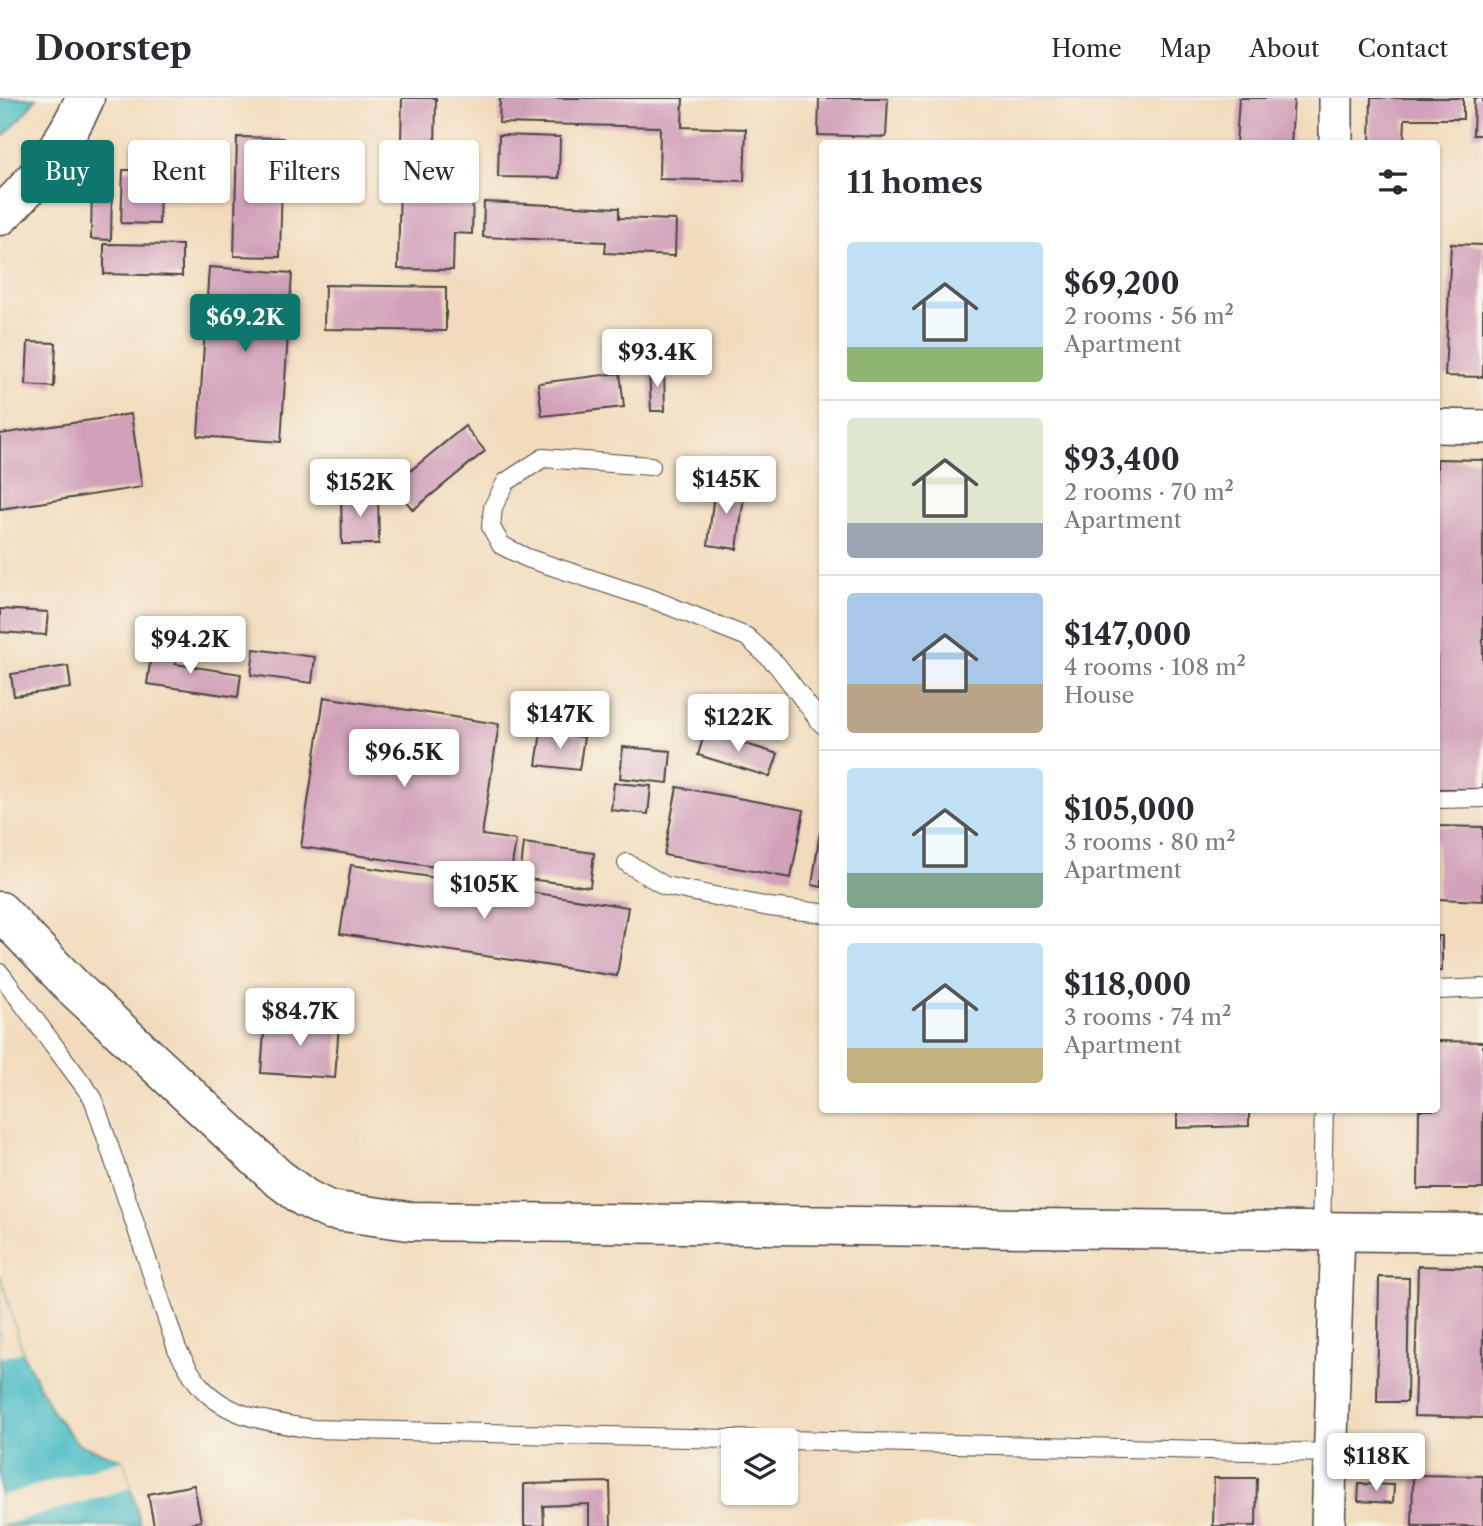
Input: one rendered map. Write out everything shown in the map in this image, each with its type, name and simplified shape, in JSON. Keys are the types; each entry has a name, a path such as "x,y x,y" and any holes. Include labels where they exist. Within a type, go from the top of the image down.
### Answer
{"street":[{"path":"0,216 37,179 59,148 85,98"},
{"path":"1336,98 1336,140"},
{"path":"1440,425 1483,427"},
{"path":"0,911 73,987 277,1177 305,1198 329,1210 410,1221 1483,1233"},
{"path":"1328,1526 1329,1231"}],"lane":[{"path":"652,466 543,458 506,482 493,507 491,527 501,545 527,558 652,599 747,637 777,665 819,720"},
{"path":"1440,799 1483,798"},
{"path":"626,863 665,886 769,907 819,913"},
{"path":"0,973 93,1098 177,1349 199,1384 229,1410 266,1422 313,1429 721,1439"},
{"path":"1440,990 1483,988"},
{"path":"1324,1113 1329,1231"},
{"path":"798,1440 1330,1453"}],"water":[{"path":"0,98 36,98 0,139"},
{"path":"0,1276 22,1352 53,1413 78,1444 123,1460 141,1526 0,1526"}],"pier":[{"path":"0,1276 22,1352 0,1358"},
{"path":"123,1460 131,1488 0,1526 0,1496"}],"building":[{"path":"402,98 436,98 435,140 401,140"},
{"path":"500,98 683,98 682,127 746,129 744,181 659,179 660,127 499,123"},
{"path":"819,98 888,98 886,137 818,135"},
{"path":"1239,98 1294,98 1291,140 1236,140"},
{"path":"1371,98 1463,98 1463,119 1405,119 1404,140 1370,140"},
{"path":"1474,98 1483,98 1483,135 1473,135"},
{"path":"499,135 560,137 559,178 498,177"},
{"path":"237,137 283,138 244,140 244,203 281,203 280,257 234,256"},
{"path":"123,170 128,170 128,203 160,203 159,224 121,223"},
{"path":"484,202 619,208 619,218 676,220 675,256 605,253 606,242 483,237"},
{"path":"92,203 112,203 111,240 91,239"},
{"path":"400,203 473,203 472,234 454,233 453,270 398,269"},
{"path":"104,244 182,245 182,276 104,274"},
{"path":"1451,244 1483,245 1483,377 1445,376"},
{"path":"209,267 292,273 281,442 198,436"},
{"path":"325,285 446,287 446,331 324,329"},
{"path":"660,340 675,340 676,362 660,362"},
{"path":"28,342 56,343 54,387 26,385"},
{"path":"649,368 664,368 665,411 651,411"},
{"path":"620,373 624,407 542,416 538,383"},
{"path":"131,414 142,487 0,509 0,434"},
{"path":"465,426 485,451 413,510 393,485"},
{"path":"1440,459 1483,460 1483,789 1440,789"},
{"path":"715,484 745,488 737,549 708,545"},
{"path":"341,493 378,493 379,544 342,544"},
{"path":"0,609 48,612 46,635 0,632"},
{"path":"152,649 176,653 175,664 241,674 238,697 147,684"},
{"path":"254,649 315,657 312,683 251,675"},
{"path":"68,666 71,688 14,696 11,674"},
{"path":"324,697 499,724 482,835 516,840 510,878 301,847"},
{"path":"705,731 778,754 770,777 698,755"},
{"path":"541,732 584,737 579,770 536,765"},
{"path":"623,747 671,751 668,783 620,778"},
{"path":"614,783 651,786 648,814 611,810"},
{"path":"677,787 804,810 791,878 664,855"},
{"path":"1440,826 1483,827 1483,901 1440,899"},
{"path":"819,839 819,886 812,885"},
{"path":"524,843 594,853 590,887 520,878"},
{"path":"351,865 628,907 617,976 340,934"},
{"path":"1440,936 1442,936 1440,971"},
{"path":"265,1019 339,1024 335,1078 261,1073"},
{"path":"1440,1041 1483,1042 1483,1189 1418,1189 1419,1113 1440,1113"},
{"path":"1177,1113 1249,1113 1249,1126 1177,1128"},
{"path":"1418,1266 1483,1268 1483,1418 1414,1416"},
{"path":"1379,1277 1409,1278 1407,1402 1377,1402"},
{"path":"1413,1475 1483,1476 1483,1526 1412,1526"},
{"path":"1214,1478 1257,1478 1256,1526 1213,1526"},
{"path":"610,1482 611,1526 589,1526 589,1504 543,1506 544,1526 524,1526 524,1484"},
{"path":"1359,1484 1394,1485 1393,1503 1358,1501"},
{"path":"194,1485 201,1521 175,1526 154,1526 148,1494"}]}
